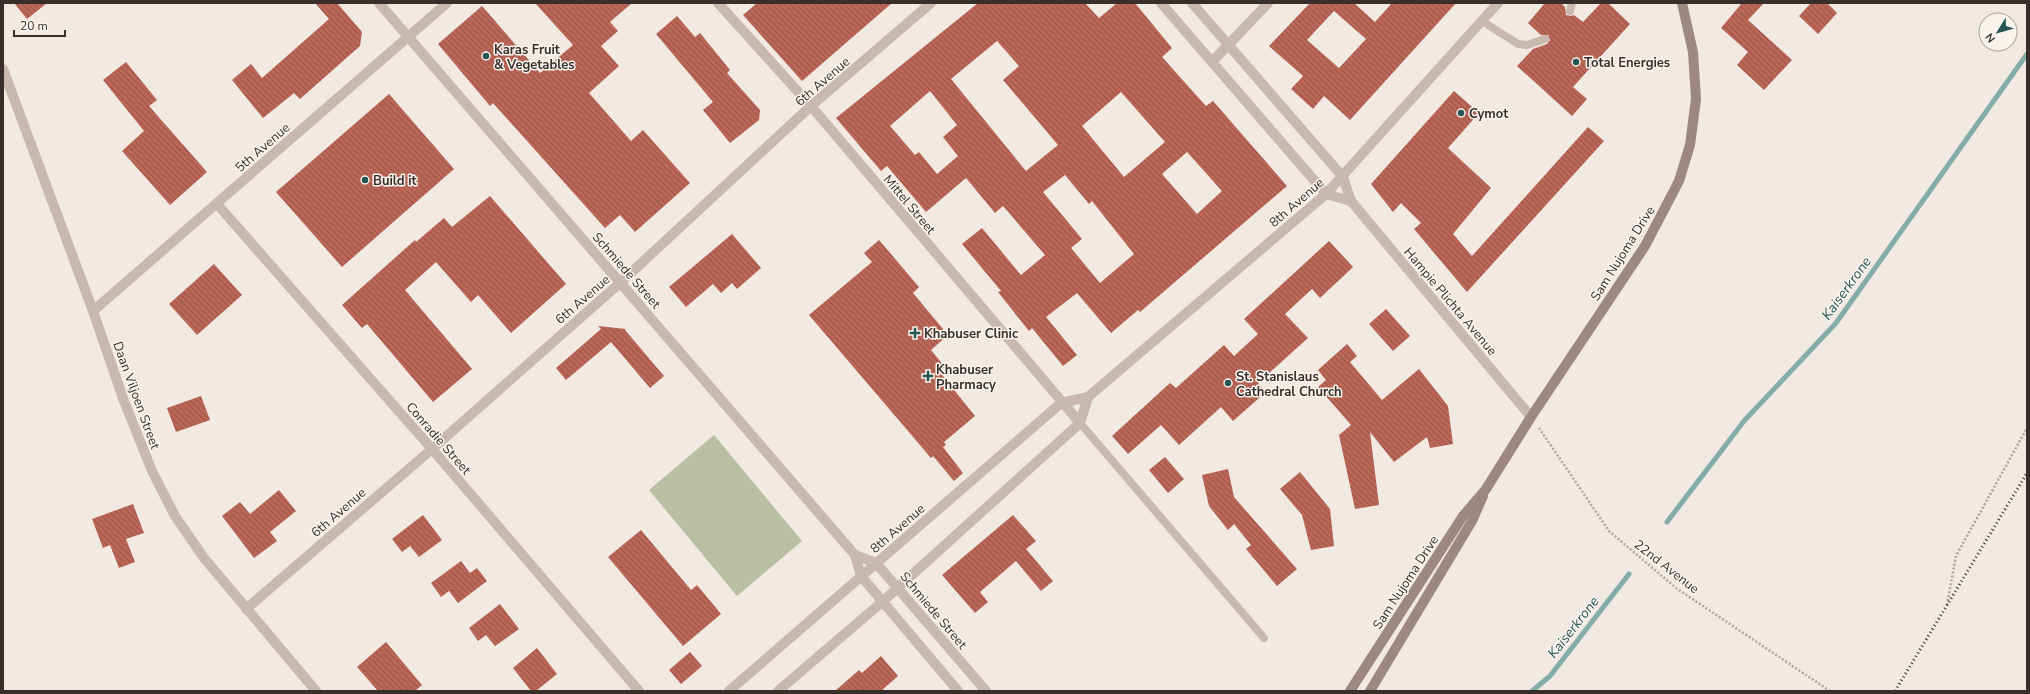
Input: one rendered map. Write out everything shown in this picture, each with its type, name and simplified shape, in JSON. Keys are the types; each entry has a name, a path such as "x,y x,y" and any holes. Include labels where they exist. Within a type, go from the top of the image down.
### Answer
{"main road":[{"name":"Sam Nujoma Drive","path":"1370,691 1472,521 1486,489 1531,417 1645,246 1679,181 1690,145 1696,99 1693,52 1682,3"},
{"name":"Sam Nujoma Drive","path":"1350,691 1463,516 1486,489"}],"street":[{"name":"Schmiede Street","path":"379,3 855,555 860,576 958,691"},
{"name":"5th Avenue","path":"93,311 447,3"},
{"name":"Mittel Street","path":"718,3 812,106 1061,403 1080,423"},
{"name":"6th Avenue","path":"246,609 432,449 621,282 812,106 931,3"},
{"path":"1161,3 1326,194 1351,201"},
{"name":"Hampie Plichta Avenue","path":"1192,3 1343,177 1351,201 1531,417"},
{"path":"1212,62 1268,3"},
{"name":"8th Avenue","path":"729,691 1061,403 1088,397 1326,194 1343,177 1498,3"},
{"name":"Daan Viljoen Street","path":"3,69 93,311 124,401 152,471 175,516 204,558 316,691"},
{"name":"Conradie Street","path":"217,204 432,449 639,691"},
{"path":"778,691 789,687 898,586 1080,423 1088,397"},
{"name":"Schmiede Street","path":"855,555 876,563 898,586 986,691"}],"lane":[{"path":"1482,21 1518,44 1527,46 1545,39"},
{"path":"1080,423 1264,638"}],"path":[{"name":"22nd Avenue","path":"1531,417 1608,531 1676,588 1830,691"},
{"path":"1947,605 1956,556 2027,428"}],"green space":[{"path":"714,435 802,541 737,596 649,490"}],"building":[{"path":"14,3 47,3 27,19"},
{"path":"315,3 337,3 362,32 360,46 300,99 294,93 263,118 232,80 251,64 262,78 329,19"},
{"path":"535,3 632,3 610,22 618,31 601,46 619,66 589,93 631,141 643,130 690,183 635,232 620,215 605,228 493,103 490,106 438,44 482,6 540,73 573,45"},
{"path":"757,3 892,3 802,81 743,15"},
{"path":"978,3 1085,3 1099,18 1117,3 1135,3 1172,48 1162,57 1206,106 1213,101 1287,186 1140,312 1138,310 1111,333 1077,293 1046,317 1077,355 1063,366 1032,328 1029,331 998,292 1001,291 962,244 982,228 1021,275 1045,255 1003,206 995,213 966,178 926,212 887,166 881,171 836,118","holes":["997,41 1019,66 1003,80 1058,145 1026,171 951,79","930,91 957,125 943,137 958,156 937,174 919,152 915,155 890,126","1121,92 1165,142 1124,177 1082,126","1187,152 1222,191 1197,214 1162,174","1065,175 1089,204 1092,201 1134,254 1100,283 1071,248 1082,239 1043,192"]},
{"path":"1310,3 1354,3 1375,22 1392,3 1456,3 1350,120 1324,96 1313,109 1291,89 1303,76 1269,46","holes":["1334,11 1366,39 1339,68 1307,40"]},
{"name":"Total Energies","path":"1545,3 1561,3 1565,7 1566,15 1574,15 1583,22 1601,3 1608,3 1630,24 1573,87 1587,99 1572,116 1517,66 1533,49 1547,44 1550,40 1548,35 1541,35 1528,23"},
{"path":"1742,3 1764,3 1748,20 1792,60 1764,90 1737,65 1748,52 1721,28"},
{"path":"1811,3 1827,3 1837,13 1818,34 1799,16"},
{"path":"677,16 695,37 700,33 730,70 727,73 760,110 759,120 730,143 703,110 713,102 656,34"},
{"path":"126,62 157,100 149,106 207,172 170,205 122,151 144,131 103,80"},
{"path":"1454,91 1479,113 1448,148 1491,188 1453,234 1472,256 1588,127 1604,141 1467,292 1414,229 1421,223 1401,203 1393,212 1371,184"},
{"name":"Build it","path":"389,94 454,169 342,267 276,192"},
{"path":"490,196 566,284 511,333 478,295 471,302 436,262 405,290 472,369 433,402 367,324 362,328 342,305 415,240 416,242 444,218 452,227"},
{"path":"732,234 761,268 737,289 732,283 721,293 713,284 686,307 669,287"},
{"path":"879,240 919,287 913,293 948,335 931,350 945,367 939,371 975,416 944,442 946,445 943,447 963,473 954,481 933,456 931,458 809,315 872,262 864,253"},
{"path":"1329,241 1353,267 1320,298 1312,289 1285,314 1308,338 1258,383 1266,392 1233,421 1221,407 1179,445 1161,425 1128,454 1112,436 1170,383 1176,388 1224,345 1234,356 1258,334 1244,319"},
{"path":"214,264 242,295 197,335 169,304"},
{"path":"1386,309 1410,336 1393,351 1369,324"},
{"path":"598,326 626,329 625,330 664,376 650,388 611,342 566,380 556,368 601,329"},
{"path":"1347,344 1357,356 1350,362 1382,400 1419,369 1448,406 1453,444 1430,448 1427,437 1394,462 1370,432 1379,505 1355,509 1339,435 1351,425 1318,387 1326,380 1318,370"},
{"path":"201,396 210,420 176,432 167,408"},
{"path":"1165,457 1184,479 1168,493 1149,470"},
{"path":"1228,469 1234,497 1297,569 1277,586 1246,549 1251,545 1234,524 1228,530 1209,506 1202,475"},
{"path":"1300,472 1330,509 1334,546 1311,550 1302,515 1280,489"},
{"path":"279,490 296,511 270,532 277,541 254,558 222,516 240,502 250,514"},
{"path":"133,504 144,533 126,539 135,562 119,568 110,545 103,548 92,519"},
{"path":"423,515 442,540 419,557 410,546 402,552 392,539"},
{"path":"1013,515 1036,541 1026,549 1053,581 1041,591 1016,561 980,592 988,602 975,613 942,575"},
{"path":"641,530 691,590 697,585 721,614 683,646 608,557"},
{"path":"461,561 470,573 477,568 487,581 458,603 449,591 441,597 431,583"},
{"path":"500,604 519,629 495,646 486,635 478,641 469,628"},
{"path":"386,642 422,685 415,691 378,691 357,667"},
{"path":"537,648 557,674 536,691 531,691 513,668"},
{"path":"690,652 702,666 681,684 669,670"},
{"path":"881,656 898,676 881,691 835,691 859,670 862,673"}],"waterway":[{"name":"Kaiserkrone","path":"1667,522 1744,421 1836,323 2027,54"},
{"name":"Kaiserkrone","path":"1532,691 1550,676 1629,574"}],"railway":[{"path":"1895,691 2027,473"}],"place":[{"name":"Karas Fruit & Vegetables","path":"486,56"},
{"name":"Total Energies","path":"1576,62"},
{"name":"Cymot","path":"1461,113"},
{"name":"Build it","path":"365,180"},
{"name":"Khabuser Clinic","path":"915,333"},
{"name":"Khabuser Pharmacy","path":"928,376"},
{"name":"St. Stanislaus Cathedral Church","path":"1228,383"}]}
